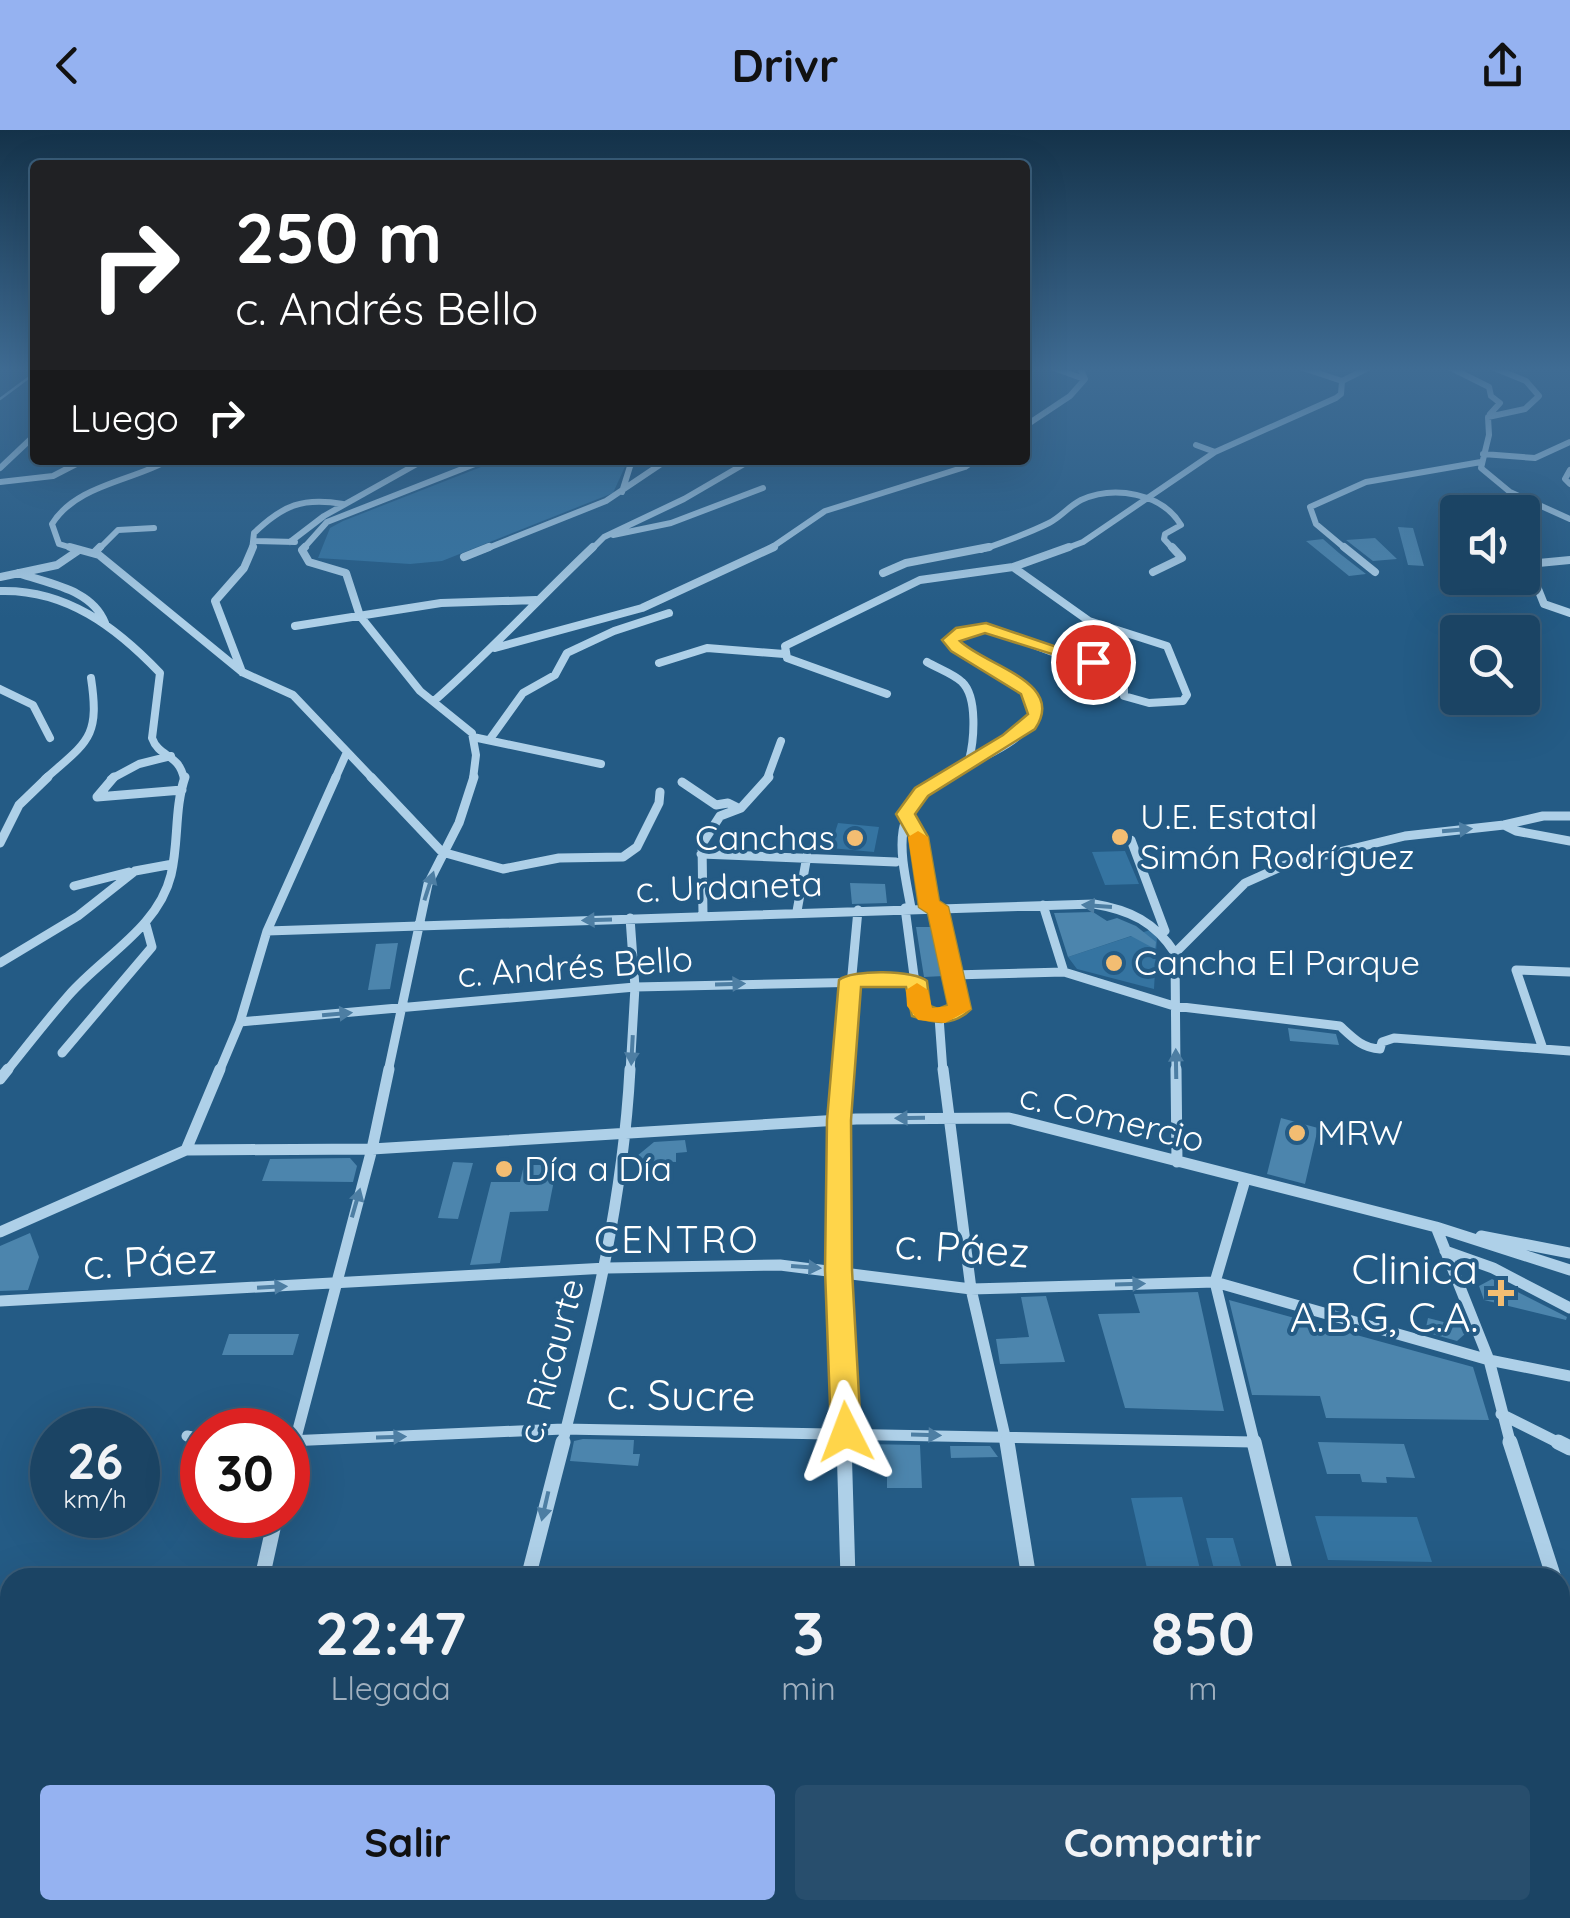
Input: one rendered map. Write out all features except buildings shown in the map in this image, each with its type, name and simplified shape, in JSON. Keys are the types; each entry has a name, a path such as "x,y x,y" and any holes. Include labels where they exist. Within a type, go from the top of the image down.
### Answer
{"street":[{"path":"0,468 19,451"},
{"path":"1484,451 1481,468 1510,492 1570,520"},
{"path":"1375,572 1316,524 1310,507 1321,498 1452,463 1482,458 1535,458 1549,451"},
{"path":"784,654 785,646 806,633 920,580 1013,567 1083,542 1215,452"},
{"path":"0,482 44,479 73,465"},
{"path":"161,465 93,492 55,515 53,532 59,544 94,553 242,672 293,694 442,852 503,869 559,858 623,857 637,847 659,804 660,792"},
{"path":"290,542 301,530 415,465"},
{"path":"299,1408 372,1149 428,884 459,823 474,777 477,746 454,714 434,702 388,655 360,616 346,572 309,562 302,550 327,522 472,465"},
{"path":"622,493 630,465"},
{"path":"464,557 622,493 660,465"},
{"path":"434,702 495,648 536,600 607,535 684,499 742,465"},
{"path":"495,648 642,608 780,544 825,511 962,465"},
{"path":"1570,470 1565,479 1570,484"},
{"path":"607,535 642,532 695,517 763,488"},
{"path":"883,574 906,562 982,549 1061,516 1074,503 1088,497 1120,494 1169,507 1181,525 1165,534 1164,539 1182,558 1153,572"},
{"path":"242,672 215,601 244,568 256,541 254,533 287,502 311,498 344,504"},
{"path":"94,553 118,530 154,528"},
{"path":"256,541 307,542"},
{"path":"0,577 57,565 78,550"},
{"path":"1570,560 1528,564 1544,604 1570,614"},
{"path":"906,814 918,837 960,1009 939,1017 920,1010 902,838 906,814 922,792 1028,726 1036,714 1036,704 1028,690 953,643 954,636 970,629 993,629 1050,651 1118,668 1123,673 1124,696 1134,701 1178,702 1187,695 1167,646 1090,622 1013,567"},
{"path":"18,573 62,586 98,608 105,622"},
{"path":"0,590 41,594 105,622 160,673 152,722 154,746 143,762"},
{"path":"296,626 442,603 536,600"},
{"path":"490,738 523,693 554,676 568,653 614,631 668,613"},
{"path":"659,663 680,652 705,646 784,654 887,694"},
{"path":"927,662 962,682 969,694 973,743 969,760"},
{"path":"0,843 3,827 20,804 57,765 84,744 96,717 91,678"},
{"path":"0,689 29,698 41,714 50,738"},
{"path":"473,737 601,764"},
{"path":"716,804 713,812 720,816 735,814 769,776 782,742"},
{"path":"0,1079 70,993 115,948 146,925 165,892 173,864 176,802 182,790 183,767 154,746"},
{"path":"186,1150 240,1022 266,932 348,752"},
{"path":"172,756 143,762 106,784 97,797 182,790"},
{"path":"682,782 716,804 728,802 738,808"},
{"path":"703,915 701,854 706,834 720,816"},
{"path":"1177,1162 1175,953 1246,883 1284,865 1405,836 1504,825 1543,816 1570,816"},
{"path":"1504,825 1516,831 1570,841"},
{"path":"1131,840 1161,912 1166,937"},
{"path":"701,854 896,862"},
{"path":"797,911 808,856"},
{"path":"74,886 173,864"},
{"path":"0,963 78,916 136,871"},
{"path":"1043,905 1064,972"},
{"name":"c. Urdaneta","path":"266,932 1043,905 1117,908 1154,922 1175,953"},
{"path":"848,1568 838,1270 839,1120 858,910"},
{"name":"c. Ricaurte","path":"530,1568 607,1268 627,1134 635,986 630,918"},
{"path":"62,1053 152,947 146,925"},
{"path":"1543,1049 1516,970 1570,972"},
{"path":"953,975 1064,972 1174,1006 1340,1026 1360,1045 1380,1048 1382,1042 1394,1038 1570,1051"},
{"name":"c. Andrés Bello","path":"240,1022 635,986 916,981"},
{"path":"939,1017 947,1118 971,1289 1006,1438 1027,1568"},
{"name":"c. Comercio","path":"372,1149 839,1120 1009,1118 1436,1227 1570,1270"},
{"path":"0,1232 186,1150 372,1149"},
{"path":"1245,1180 1215,1282 1284,1568"},
{"path":"1436,1227 1489,1360 1551,1568"},
{"path":"1436,1227 1570,1253"},
{"path":"1446,1250 1493,1268 1570,1308"},
{"name":"c. Páez","path":"0,1301 607,1268 780,1265 971,1289 1215,1282 1489,1360 1570,1376"},
{"path":"1502,1414 1570,1448"},
{"name":"c. Sucre","path":"310,1440 563,1429 1253,1442"},
{"path":"264,1568 271,1538"}],"shaded area":[{"path":"486,465 626,465 613,493 442,561 410,564 318,558 330,528"},
{"name":"Canchas","path":"838,823 879,827 874,852 830,848"},
{"path":"1125,851 1139,884 1105,885 1092,852"},
{"name":"Cancha El Parque","path":"1150,930 1157,936 1154,989 1077,969 1068,957"},
{"path":"1182,1497 1200,1568 1147,1568 1131,1498"},
{"path":"1315,1516 1417,1517 1432,1562 1328,1560"},
{"path":"1206,1538 1233,1538 1241,1568 1214,1568"}],"slow traffic":[{"path":"917,990 918,1006 926,1014 939,1017 960,1009 937,907 930,907 918,837"}],"place":[{"name":"U.E. Estatal Simón Rodríguez","path":"1120,837"},
{"name":"Canchas","path":"855,838"},
{"name":"Cancha El Parque","path":"1114,963"},
{"name":"MRW","path":"1297,1133"},
{"name":"Día a Día","path":"504,1169"},
{"name":"Clinica A.B.G, C.A.","path":"1501,1293"}],"district":[{"name":"CENTRO","path":"677,1240"}],"route":[{"path":"846,1432 838,1270 839,1120 850,980 916,981 918,1006 926,1014 939,1017 960,1009 937,907 930,907 918,837 906,814 922,792 1028,726 1036,714 1036,704 1028,690 950,640 962,632 986,628 1093,662"}]}
